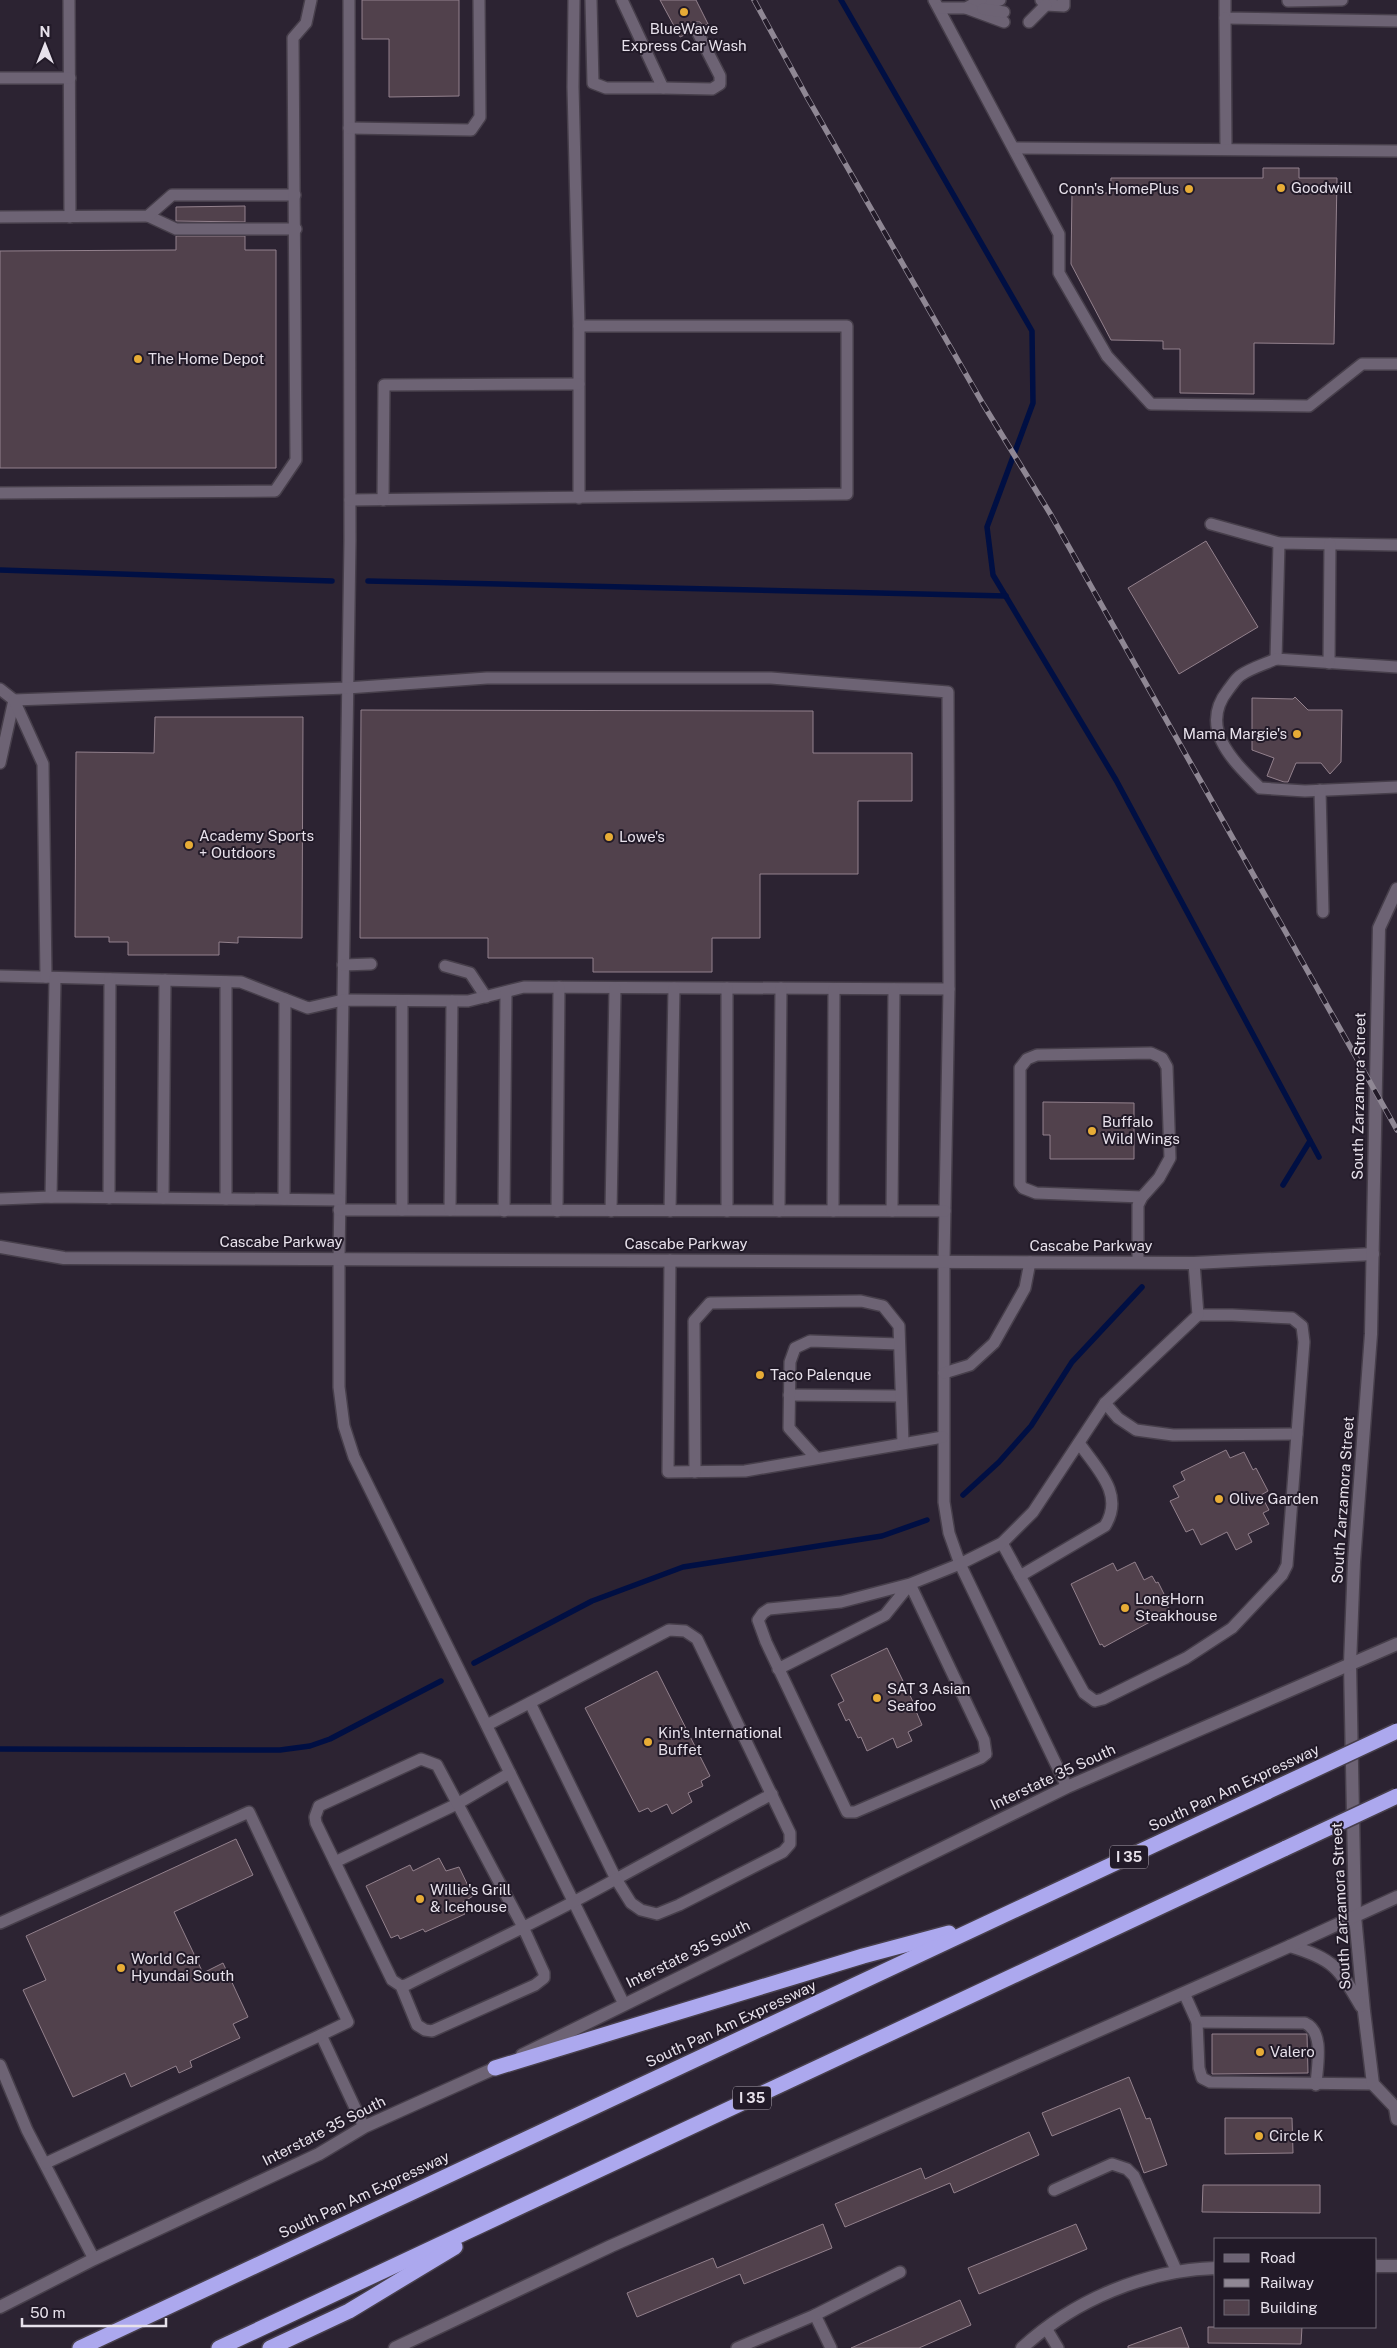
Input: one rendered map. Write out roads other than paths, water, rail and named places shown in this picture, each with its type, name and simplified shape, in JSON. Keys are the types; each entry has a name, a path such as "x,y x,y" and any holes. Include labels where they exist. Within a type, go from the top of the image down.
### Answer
{"highway":[{"name":"South Pan Am Expressway","path":"80,2348 1397,1731"},
{"name":"I 35","path":"219,2348 1397,1796"},
{"path":"495,2068 863,1956 989,1922"},
{"path":"270,2348 349,2312 522,2207"}],"main road":[{"name":"South Zarzamora Street","path":"1373,2084 1355,1916 1350,1664 1354,1562 1371,1334 1379,928 1397,889"},
{"name":"Cascabe Parkway","path":"0,1247 64,1258 1194,1263 1373,1254"},
{"name":"Interstate 35 South","path":"0,2306 94,2259 319,2154 364,2126 495,2068 1067,1787 1397,1644"},
{"path":"395,2348 414,2344 612,2246 1397,1897"},
{"path":"1290,1946 1316,1954 1342,1973 1364,2011"},
{"path":"1373,2084 1396,2110"},
{"path":"1377,2266 1397,2266"},
{"path":"1022,2348 1046,2328 1084,2304 1113,2291 1149,2278 1177,2272 1214,2268"}],"lane":[{"path":"69,0 70,217"},
{"path":"0,493 274,491 296,460 294,38 306,23 311,0"},
{"path":"349,0 350,500 339,1205 339,1387 344,1426 354,1457 624,2004"},
{"path":"349,128 470,130 480,117 479,0"},
{"path":"574,0 573,87 579,326 579,498"},
{"path":"591,0 593,83 606,88 712,89 720,84 720,76 696,29"},
{"path":"622,0 663,88"},
{"path":"966,8 981,0"},
{"path":"966,8 1000,0"},
{"path":"1032,0 1064,6 1064,0"},
{"path":"1225,0 1226,149"},
{"path":"1288,20 1288,0 1342,0"},
{"path":"1029,17 1044,3"},
{"path":"936,4 966,8 1004,17"},
{"path":"936,4 1060,234 1059,273 1107,356 1151,404 1309,406 1362,364 1397,364"},
{"path":"1225,18 1397,21"},
{"path":"0,78 70,78"},
{"path":"1015,148 1397,151"},
{"path":"148,216 172,195 295,195"},
{"path":"0,217 148,216 176,229 296,229"},
{"path":"350,500 847,494 847,326 579,326"},
{"path":"383,500 384,385 579,384"},
{"path":"1211,524 1280,543 1397,545"},
{"path":"1276,659 1280,543"},
{"path":"1329,663 1330,544"},
{"path":"1397,667 1276,659 1240,675 1219,701 1215,721 1225,749 1240,768 1260,788 1320,790 1397,787"},
{"path":"14,700 347,688 487,678 771,678 948,692 950,989 944,1261 944,1502 949,1533 960,1564 1067,1787"},
{"path":"0,689 14,700 43,764 50,978 51,1197"},
{"path":"0,763 14,700"},
{"path":"1320,790 1323,912"},
{"path":"343,964 371,964"},
{"path":"445,966 470,973 486,997"},
{"path":"0,976 240,982 308,1008 343,1000 468,1001 524,987 950,989"},
{"path":"109,1198 110,979"},
{"path":"163,1198 165,980"},
{"path":"226,982 226,1199"},
{"path":"557,1210 559,987"},
{"path":"612,1210 614,988"},
{"path":"670,1210 674,988"},
{"path":"727,988 727,1210"},
{"path":"779,1210 781,988"},
{"path":"832,1210 834,989"},
{"path":"892,1211 894,989"},
{"path":"504,1210 506,992"},
{"path":"284,999 284,1199"},
{"path":"402,1001 402,1210"},
{"path":"450,1210 452,1001"},
{"path":"1138,1262 1138,1205 1142,1196 1159,1178 1170,1158 1167,1066 1162,1058 1151,1053 1037,1055 1027,1059 1020,1068 1020,1184 1023,1188 1036,1193 1142,1196"},
{"path":"0,1199 51,1197 284,1199 402,1210 945,1211"},
{"path":"670,1260 668,1472 745,1472 903,1442 943,1437"},
{"path":"944,1373 970,1365 994,1343 1025,1288 1030,1262"},
{"path":"1194,1263 1198,1315"},
{"path":"695,1472 694,1321 710,1303 861,1301 884,1306 899,1326 903,1442"},
{"path":"910,1584 984,1740 986,1754 981,1758 855,1812 847,1812 766,1642 758,1620 763,1613 769,1609 841,1602 910,1584 960,1564 1002,1543 1033,1512 1105,1404 1198,1315 1292,1318 1302,1326 1304,1342 1287,1565 1282,1575 1232,1628 1186,1658 1103,1699 1094,1701 1084,1693 1002,1543"},
{"path":"816,1458 789,1428 790,1362 795,1348 810,1342 899,1344"},
{"path":"789,1395 900,1396"},
{"path":"1105,1404 1118,1418 1136,1430 1173,1435 1297,1434"},
{"path":"1020,1576 1105,1526 1112,1514 1113,1504 1109,1486 1079,1443"},
{"path":"778,1668 885,1615 910,1584"},
{"path":"487,1725 669,1630 685,1631 697,1639 790,1832 790,1844 783,1852 679,1905 657,1914 641,1910 631,1903 616,1879 530,1703"},
{"path":"421,1759 437,1765 523,1927 544,1973 544,1978 535,1985 432,2030 425,2030 417,2026 401,1986 392,1980 335,1862 316,1823 315,1817 318,1806 421,1759"},
{"path":"335,1862 458,1804 510,1773"},
{"path":"401,1986 574,1902 772,1794"},
{"path":"0,1923 250,1812 348,2022 46,2163"},
{"path":"1184,1993 1197,2022 1199,2068 1202,2078 1210,2082 1316,2085 1373,2084"},
{"path":"1197,2022 1304,2023 1311,2026 1316,2032 1317,2039 1316,2085"},
{"path":"321,2035 364,2126"},
{"path":"0,2065 27,2130 46,2163 94,2259"},
{"path":"1054,2190 1112,2164 1127,2169 1134,2176 1177,2272"},
{"path":"737,2348 815,2315 900,2272"},
{"path":"815,2315 831,2348"},
{"path":"1046,2328 1058,2348"}],"waterway":[{"path":"841,0 1032,331 1033,403 987,527 993,575 1116,780 1319,1157"},
{"path":"0,570 332,581"},
{"path":"368,581 1006,596"},
{"path":"1283,1185 1310,1141"},
{"path":"963,1495 999,1462 1031,1426 1072,1362 1142,1287"},
{"path":"474,1663 592,1601 683,1567 882,1536 927,1520"},
{"path":"0,1749 280,1750 310,1746 330,1739 441,1681"}],"railway":[{"path":"754,0 807,97 983,404 1051,515 1397,1130"}],"place":[{"name":"BlueWave Express Car Wash","path":"684,12"},
{"name":"Goodwill","path":"1281,188"},
{"name":"Conn's HomePlus","path":"1189,189"},
{"name":"The Home Depot","path":"138,359"},
{"name":"Mama Margie's","path":"1297,734"},
{"name":"Lowe's","path":"609,837"},
{"name":"Academy Sports + Outdoors","path":"189,845"},
{"name":"Buffalo Wild Wings","path":"1092,1131"},
{"name":"Taco Palenque","path":"760,1375"},
{"name":"Olive Garden","path":"1219,1499"},
{"name":"LongHorn Steakhouse","path":"1125,1608"},
{"name":"SAT 3 Asian Seafoo","path":"877,1698"},
{"name":"Kin's International Buffet","path":"648,1742"},
{"name":"Willie's Grill & Icehouse","path":"420,1899"},
{"name":"World Car Hyundai South","path":"121,1968"},
{"name":"Valero","path":"1260,2052"},
{"name":"Circle K","path":"1259,2136"}]}
